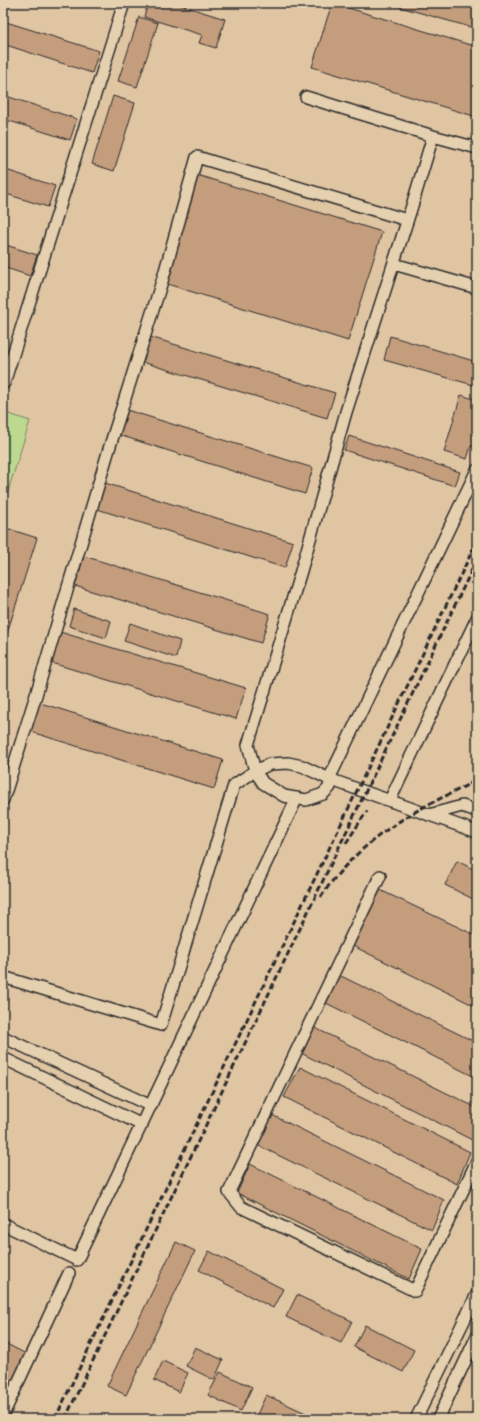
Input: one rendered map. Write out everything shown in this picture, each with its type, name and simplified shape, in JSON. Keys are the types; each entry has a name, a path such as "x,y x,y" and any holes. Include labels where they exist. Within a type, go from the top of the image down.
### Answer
{"street":[{"path":"3,382 4,383 124,3"},
{"path":"306,97 477,148"},
{"path":"433,136 394,264 346,412 301,571 248,745 255,771 263,783 273,790 284,796 306,800 323,794 330,787 329,779 477,470"},
{"path":"3,800 36,695 109,449 163,278 197,158 407,220"},
{"path":"394,264 477,288"},
{"path":"390,800 477,618"},
{"path":"3,977 161,1025 234,785 255,771 270,764 288,763 302,766 329,779 477,832"},
{"path":"3,1224 77,1260 297,798"},
{"path":"429,815 462,806 477,811"},
{"path":"380,876 229,1192 240,1207 415,1291 477,1161"},
{"path":"3,1037 151,1106"},
{"path":"3,1058 142,1125"},
{"path":"3,1415 69,1273"},
{"path":"416,1419 477,1294"},
{"path":"438,1419 477,1336"}],"green space":[{"path":"3,412 30,421 4,504 3,503"}],"building":[{"path":"148,3 174,3 225,19 216,48 199,43 202,35 144,17"},
{"path":"332,3 477,47 477,117 312,67"},
{"path":"386,3 477,3 477,29"},
{"path":"139,17 158,23 137,87 118,81"},
{"path":"3,21 99,51 92,73 3,44"},
{"path":"3,95 77,119 70,140 3,119"},
{"path":"113,96 135,103 114,171 92,164"},
{"path":"3,169 55,186 48,207 3,193"},
{"path":"197,175 382,232 348,341 164,283"},
{"path":"3,244 37,255 30,276 3,267"},
{"path":"390,336 477,362 477,386 384,360"},
{"path":"150,337 335,393 327,418 142,362"},
{"path":"461,395 477,400 477,447 471,446 467,459 444,452"},
{"path":"127,410 313,468 305,494 119,435"},
{"path":"349,436 460,472 455,486 344,450"},
{"path":"105,483 293,542 285,568 97,509"},
{"path":"3,527 37,538 3,646"},
{"path":"84,556 270,614 261,643 75,586"},
{"path":"74,609 111,621 106,638 69,626"},
{"path":"130,623 180,641 176,658 124,641"},
{"path":"60,632 246,688 236,719 52,663"},
{"path":"34,701 223,760 214,789 25,730"},
{"path":"457,861 477,871 477,901 445,885"},
{"path":"380,890 477,936 477,1007 353,946"},
{"path":"341,976 477,1043 477,1078 326,1003"},
{"path":"313,1027 477,1108 477,1135 474,1141 301,1053"},
{"path":"300,1067 470,1152 457,1184 284,1097"},
{"path":"272,1115 444,1200 432,1230 257,1145"},
{"path":"250,1164 422,1249 409,1279 237,1193"},
{"path":"176,1242 195,1251 126,1395 107,1386"},
{"path":"209,1251 283,1289 273,1308 199,1270"},
{"path":"297,1295 352,1321 341,1343 286,1317"},
{"path":"365,1325 414,1350 403,1372 354,1347"},
{"path":"3,1342 28,1355 11,1390 3,1386"},
{"path":"195,1347 223,1360 214,1380 186,1366"},
{"path":"163,1361 188,1373 179,1392 154,1380"},
{"path":"220,1372 252,1387 241,1411 208,1395"},
{"path":"266,1395 319,1419 255,1419"}],"railway":[{"path":"55,1419 477,541"},
{"path":"65,1419 477,559"},
{"path":"321,897 347,864 379,836 414,812 477,781"},
{"path":"346,843 367,811"}]}
